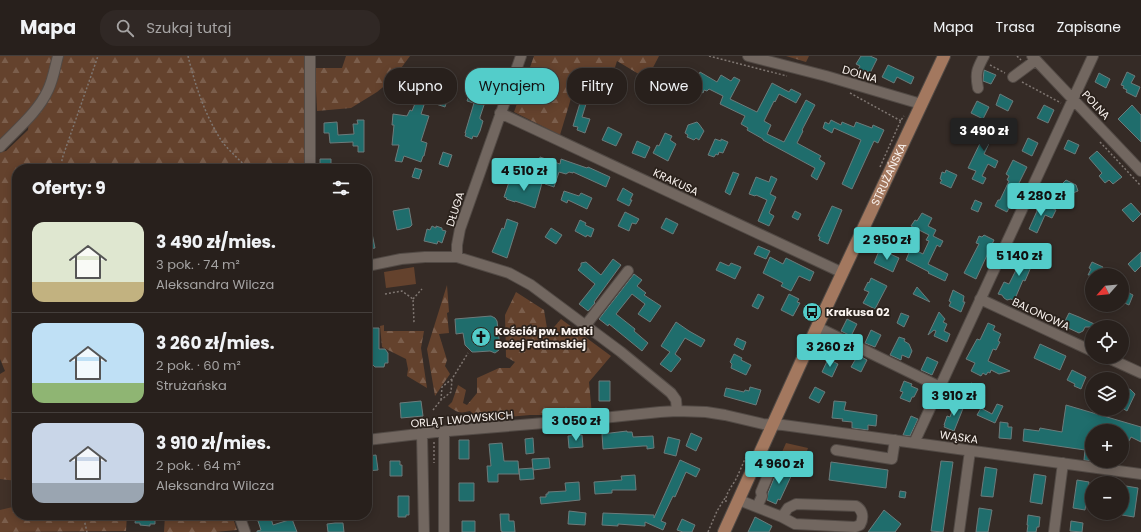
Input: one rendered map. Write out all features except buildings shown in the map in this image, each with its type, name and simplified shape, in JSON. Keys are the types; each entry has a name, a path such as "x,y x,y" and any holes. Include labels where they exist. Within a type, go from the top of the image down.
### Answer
{"main road":[{"name":"STRUŻAŃSKA","path":"724,532 817,327 944,56"}],"street":[{"path":"0,147 32,114 42,101 49,88 58,56"},
{"path":"310,56 310,164"},
{"name":"DŁUGA","path":"458,257 457,245 460,229 520,56"},
{"name":"DOLNA","path":"748,56 793,73 826,76 921,104"},
{"path":"978,88 976,76 984,56"},
{"path":"914,443 1093,56"},
{"path":"1013,78 1034,58"},
{"name":"POLNA","path":"1034,58 1141,171"},
{"name":"KRAKUSA","path":"500,113 842,273"},
{"path":"372,265 401,259 458,257 509,273 532,285 671,393 676,400 677,411"},
{"path":"586,326 628,271"},
{"name":"BALONOWA","path":"980,299 1085,348"},
{"path":"817,327 940,387"},
{"path":"1121,364 1141,373"},
{"name":"ORLĄT LWOWSKICH","path":"372,439 677,411 706,412 763,424 773,424"},
{"name":"WĄSKA","path":"773,424 1141,474"},
{"path":"444,432 444,532"},
{"path":"422,434 424,532"},
{"path":"836,450 892,459 895,440"},
{"path":"959,532 970,451"},
{"path":"1054,532 1063,463"},
{"path":"757,507 762,496 760,492 771,468"},
{"path":"739,500 782,517 795,524 855,527 860,525 862,521 862,512 860,508 856,506 796,504 788,508 782,517"},
{"path":"240,520 244,532"}],"path":[{"path":"61,164 98,56"},
{"path":"188,56 192,75 206,113 221,141 243,164"},
{"path":"709,56 793,73"},
{"path":"850,93 912,125"},
{"path":"1056,101 1057,94"},
{"path":"1098,141 1141,186"},
{"path":"414,323 413,299 422,289"},
{"path":"385,294 402,291 413,299"},
{"path":"441,400 442,387 452,380 468,353"},
{"path":"433,410 441,400 451,392 452,380"},
{"path":"708,532 717,511 725,498"},
{"path":"84,520 87,532"}],"shaded area":[{"path":"12,420 12,520 0,532 0,424"}],"green space":[{"path":"0,56 52,56 48,82 42,93 27,114 0,142"},
{"path":"62,56 305,56 306,164 12,164 12,480 0,479 0,374 5,371 0,359 0,152 6,151 28,130 29,120"},
{"path":"346,56 410,56 401,68 384,68 384,86 351,108 317,111 315,68 342,68"},
{"path":"534,56 659,56 653,68 635,68 635,72 617,61 615,68 567,68 567,104 569,104 560,135 514,112 517,104 559,104 559,68 530,68"},
{"path":"786,56 809,56 806,62"},
{"path":"414,267 416,284 386,288 384,272"},
{"path":"447,285 449,333 439,334 447,360 445,366 450,374 435,396 427,349"},
{"path":"516,292 544,310 548,334 561,319 611,356 589,382 592,415 530,415 474,420 470,411 458,412 448,406 452,402 458,385 466,390 463,403 467,405 477,393 477,378 499,368 510,368 515,362 506,357 505,315"},
{"path":"384,325 384,331 424,331 421,348 427,388 407,376 408,369 406,359 382,347 380,326"},
{"path":"786,443 808,448 804,460 798,458 793,468 778,461"},
{"path":"12,507 12,520 127,520 126,531 0,532 0,510"},
{"path":"165,520 234,520 237,530 215,532 164,532"}],"place":[{"name":"Krakusa 02","path":"812,312"},
{"name":"Kościół pw. Matki Bożej Fatimskiej","path":"481,337"}]}
